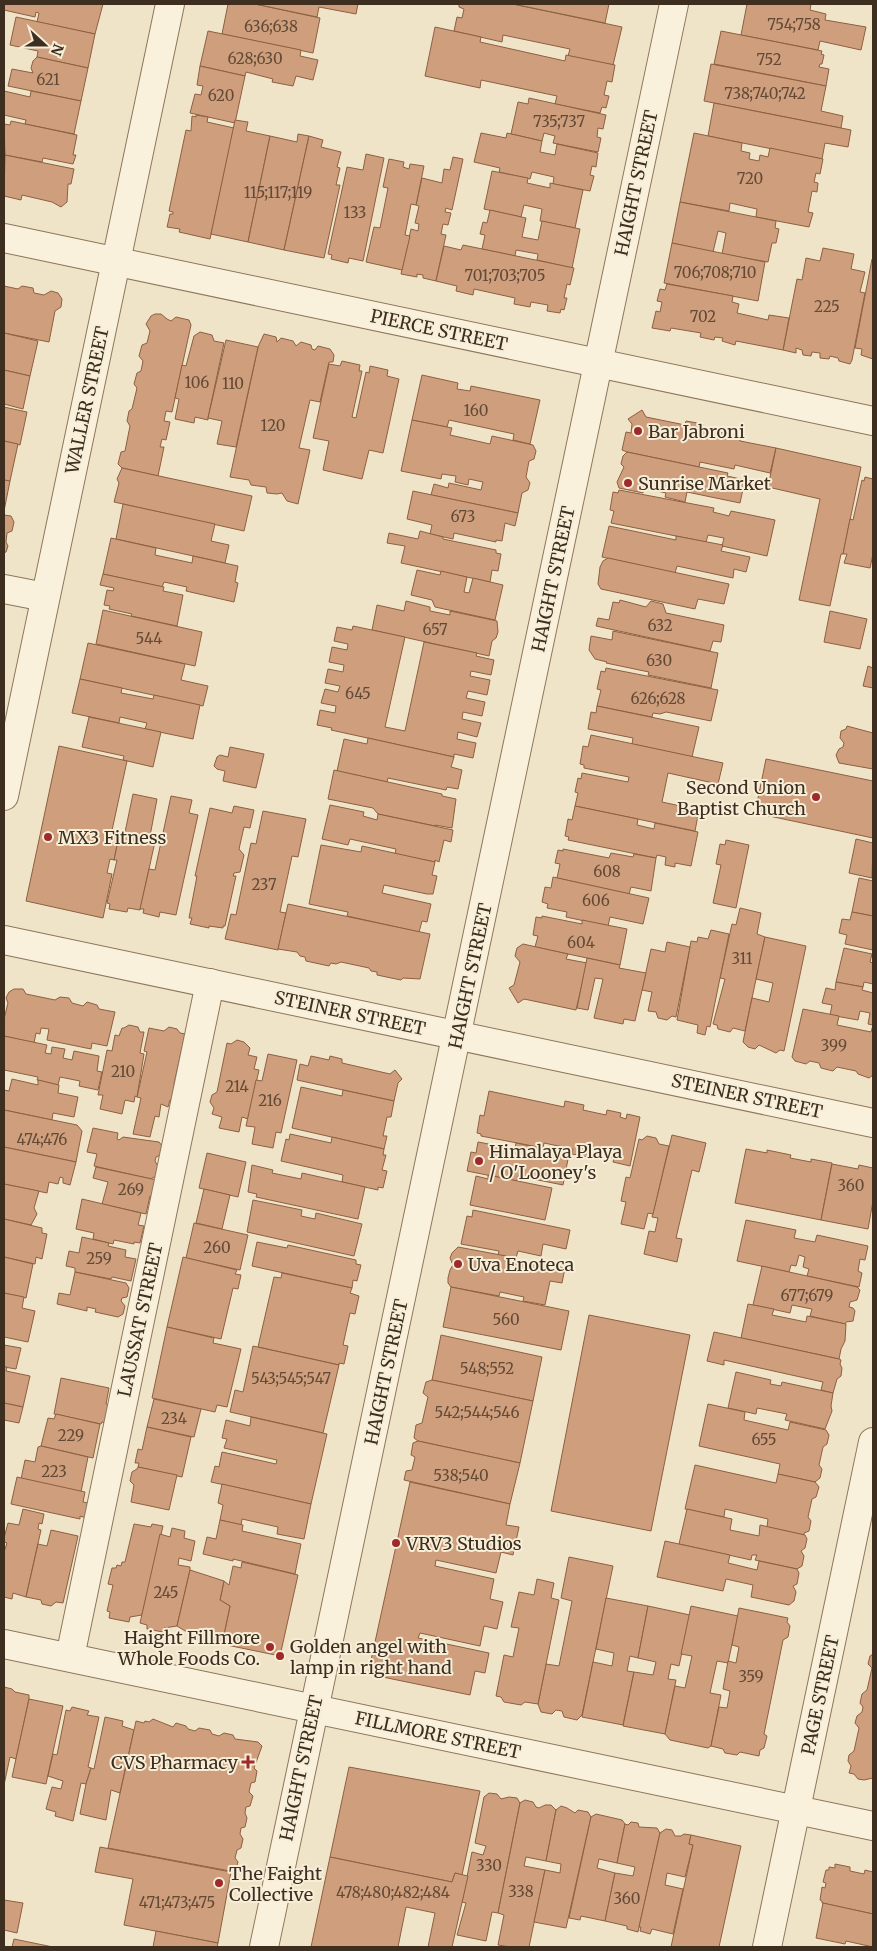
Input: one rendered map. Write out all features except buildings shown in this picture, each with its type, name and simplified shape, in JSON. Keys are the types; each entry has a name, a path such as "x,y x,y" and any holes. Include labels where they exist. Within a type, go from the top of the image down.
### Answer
{"street":[{"name":"WALLER STREET","path":"4,796 170,4"},
{"name":"HAIGHT STREET","path":"264,1947 674,4"},
{"name":"PIERCE STREET","path":"4,238 873,421"},
{"path":"4,588 46,597"},
{"name":"STEINER STREET","path":"4,940 873,1123"},
{"name":"LAUSSAT STREET","path":"70,1658 210,983"},
{"name":"PAGE STREET","path":"767,1947 873,1442"},
{"name":"FILLMORE STREET","path":"4,1644 873,1826"}],"place":[{"name":"Bar Jabroni","path":"638,431"},
{"name":"Sunrise Market","path":"628,483"},
{"name":"Second Union Baptist Church","path":"816,797"},
{"name":"MX3 Fitness","path":"48,837"},
{"name":"Himalaya Playa / O'Looney's","path":"479,1161"},
{"name":"Uva Enoteca","path":"458,1264"},
{"name":"VRV3 Studios","path":"396,1543"},
{"name":"Haight Fillmore Whole Foods Co.","path":"270,1647"},
{"name":"Golden angel with lamp in right hand","path":"280,1656"},
{"name":"CVS Pharmacy","path":"248,1762"},
{"name":"The Faight Collective","path":"219,1883"}]}
